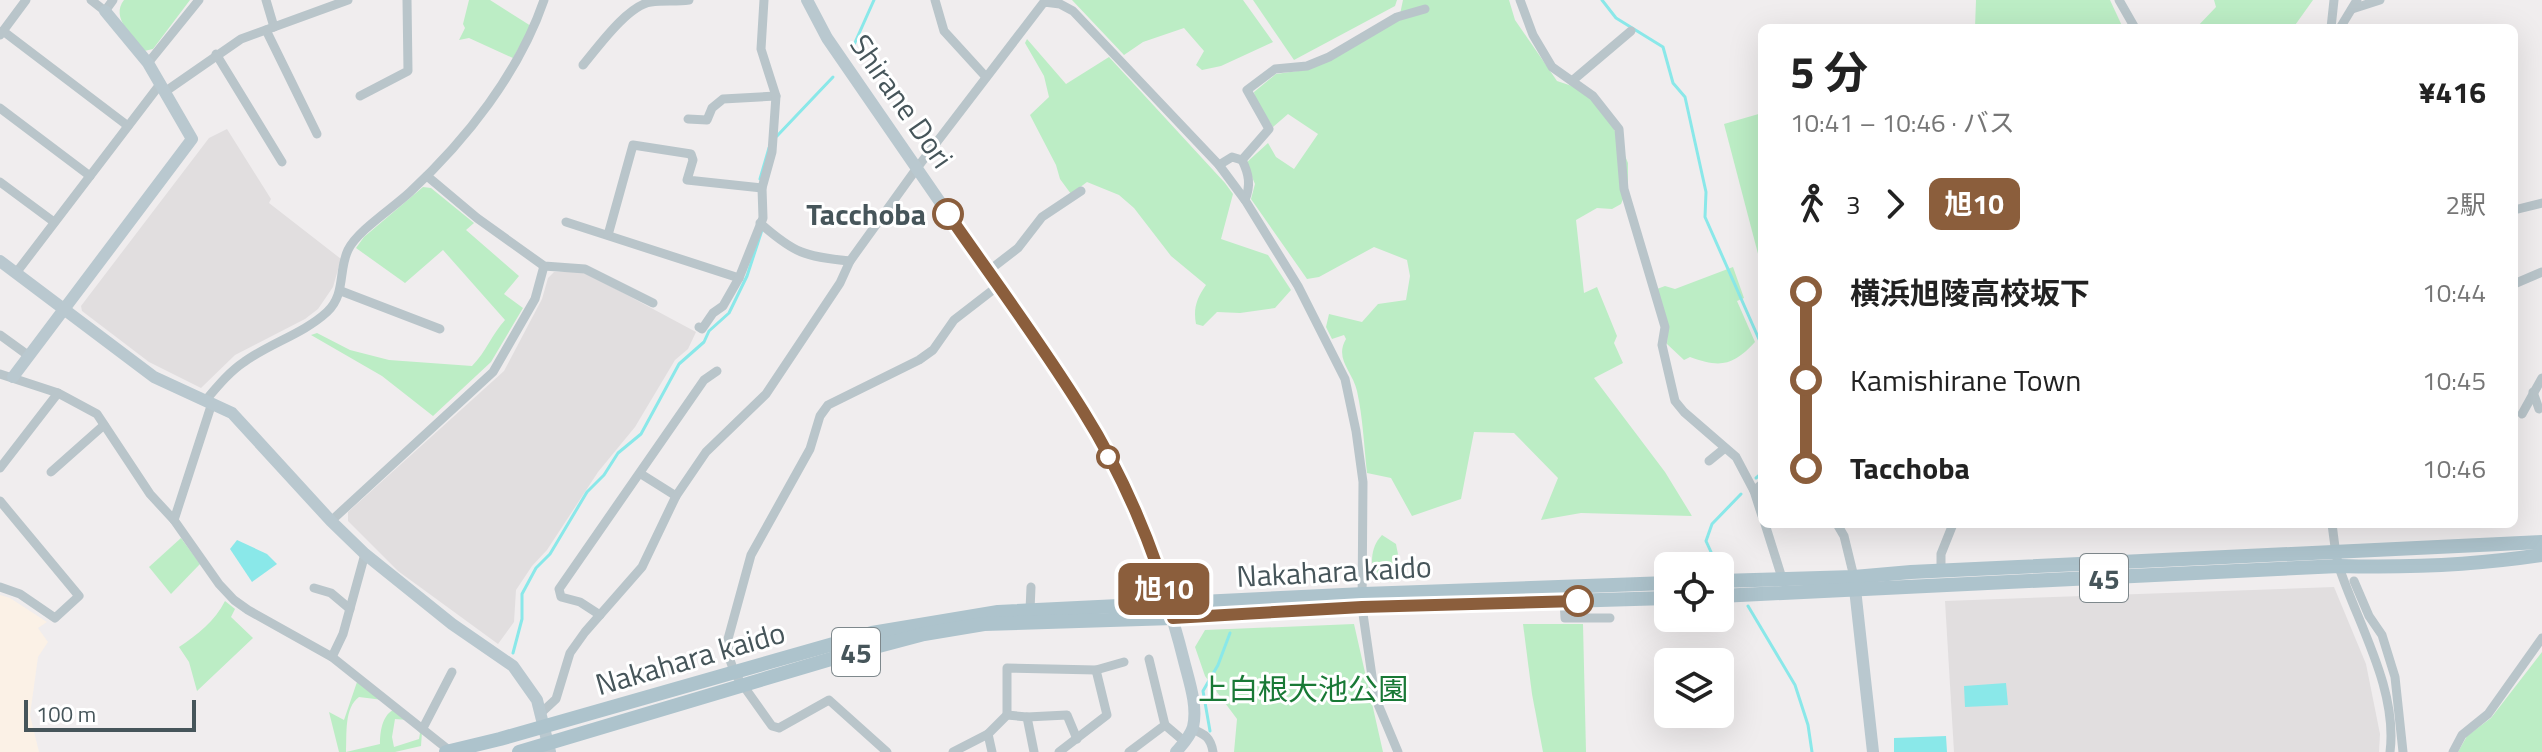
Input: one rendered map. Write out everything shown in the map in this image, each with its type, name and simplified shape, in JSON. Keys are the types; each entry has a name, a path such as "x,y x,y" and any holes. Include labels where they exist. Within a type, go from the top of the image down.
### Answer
{"main road":[{"name":"45","path":"1734,580 1782,578 1855,583 2345,563 2365,551 2542,542"},
{"name":"45","path":"1734,595 1941,571 2489,563 2542,555"},
{"name":"Nakahara kaido","path":"448,751 500,739 543,718 739,679 924,634 984,624 1654,584"},
{"name":"Nakahara kaido","path":"1363,600 1654,598"},
{"name":"Nakahara kaido","path":"519,752 549,747 872,633 922,623 1030,610 1172,611"}],"street":[{"path":"26,0 1,33 128,126"},
{"path":"6,376 29,356 192,139 164,87 109,5 91,0"},
{"path":"148,63 191,6 199,0"},
{"path":"266,0 270,28 317,134"},
{"path":"16,273 128,126 164,87 241,39 348,0"},
{"path":"360,96 408,71 407,0"},
{"path":"174,520 209,402 244,362 310,326 329,310 341,291 348,250 427,176 493,100 534,29 544,0"},
{"path":"583,65 635,8 649,2 689,0"},
{"path":"699,327 702,329 713,313 723,306 739,278 763,218 762,188 772,152 776,96 761,49 764,0"},
{"name":"Shirane Dori","path":"807,0 827,38 1084,411 1106,452 1137,518 1172,611 1191,688 1192,729"},
{"path":"935,0 944,31 986,77"},
{"path":"1520,0 1533,35 1552,67 1593,96 1619,129 1624,189 1665,327 1662,345 1675,401 1742,466 1758,504"},
{"path":"2119,0 2133,24"},
{"path":"2331,24 2334,0"},
{"path":"2342,24 2355,4 2380,0"},
{"path":"543,718 556,699 570,653 642,567 676,496 706,452 766,394 840,283 850,261 1042,1 1061,2 1073,11 1219,165 1245,200 1298,286 1345,379 1363,482 1363,600 1375,697 1398,752"},
{"path":"1242,160 1269,129 1247,90 1275,69 1307,66 1329,57 1397,17 1425,9"},
{"path":"1572,81 1631,31"},
{"path":"216,54 282,162"},
{"path":"688,119 707,120 712,108 723,99 776,96"},
{"path":"0,108 90,176"},
{"path":"608,235 633,145 691,154 693,160 687,180 762,188"},
{"path":"1219,165 1232,157 1242,160"},
{"path":"1242,160 1249,189 1245,200"},
{"path":"427,176 477,218 544,266 585,269 653,303"},
{"path":"0,182 54,222"},
{"path":"987,272 1018,248 1042,217 1081,191"},
{"path":"2518,209 2542,203"},
{"path":"566,222 739,278"},
{"path":"760,223 786,246 812,258 850,261"},
{"path":"0,261 154,377 232,413 365,554 452,624 513,666 530,688 543,718 549,747"},
{"path":"331,521 493,372 535,299 544,266"},
{"path":"2518,282 2542,272"},
{"path":"887,752 829,700 779,728 772,726 739,679 730,660 728,639 740,587 751,555 810,449 820,416 828,405 919,360 933,350 954,320 998,286"},
{"path":"341,291 440,329"},
{"path":"0,335 29,356"},
{"path":"600,615 580,602 561,597 559,589 704,380 717,371"},
{"path":"6,376 58,393 97,414 150,494 174,520 234,600 332,657 448,751"},
{"path":"2522,414 2542,378"},
{"path":"2533,392 2539,409"},
{"path":"0,468 58,393"},
{"path":"51,472 104,425"},
{"path":"1709,461 1725,448"},
{"path":"641,474 676,496"},
{"path":"1754,491 1758,488"},
{"path":"0,501 79,596 55,618 20,594 0,587"},
{"path":"1766,528 1782,578"},
{"path":"1839,528 1855,583 1873,752"},
{"path":"1941,571 1941,554 1951,528"},
{"path":"2333,528 2378,665 2392,737 2390,752"},
{"path":"332,657 343,634 365,554"},
{"path":"2345,563 2369,616 2382,635 2395,677 2403,752"},
{"path":"1030,610 1031,587"},
{"path":"314,588 331,593 350,609"},
{"path":"1564,601 1565,618 1610,618"},
{"path":"2453,752 2462,735 2488,714 2542,638"},
{"path":"1149,659 1165,725 1185,742"},
{"path":"953,752 988,734 1007,715 1007,668 1096,670 1124,662"},
{"path":"1059,752 1107,715 1096,670"},
{"path":"423,728 452,672"},
{"path":"1007,715 1067,715 1077,739"},
{"path":"1027,717 1034,752"},
{"path":"1129,752 1165,725"},
{"path":"1176,752 1192,729 1207,735 1213,752"},
{"path":"988,734 992,752"}],"shaded area":[{"path":"227,129 271,199 269,203 341,259 333,287 318,309 305,319 235,355 201,388 149,362 82,311 81,306 209,138"},
{"path":"554,272 584,272 696,332 688,349 675,360 635,427 598,472 547,550 516,590 514,622 498,644 398,571 348,521 348,512 504,371 542,299 548,278"},
{"path":"2334,587 2366,664 2380,734 2379,752 1954,752 1945,601"},
{"path":"0,595 47,622 38,628 48,642 38,657 30,715 39,752 0,752"}],"green space":[{"path":"124,0 190,0 153,49 144,51 121,20 120,7"},
{"path":"469,0 490,0 531,26 513,58 469,38 459,40 465,28 463,24"},
{"path":"1072,0 1243,0 1273,42 1221,66 1202,70 1196,65 1204,51 1184,28 1143,42 1124,55"},
{"path":"1253,0 1397,0 1395,6 1294,60"},
{"path":"1403,0 1509,0 1515,20 1557,81 1584,90 1611,122 1628,163 1628,187 1621,204 1612,209 1597,208 1576,220 1584,293 1597,287 1617,336 1614,343 1623,363 1594,378 1665,472 1692,516 1581,513 1541,520 1558,478 1514,433 1474,432 1461,499 1412,516 1391,478 1367,473 1357,391 1342,353 1346,339 1344,335 1332,339 1326,327 1329,314 1362,322 1378,304 1406,300 1410,276 1407,260 1374,247 1319,277 1307,279 1251,199 1255,184 1246,163 1268,143 1276,157 1294,169 1318,134 1288,114 1273,127 1255,99 1254,92 1276,74 1305,70 1399,19"},
{"path":"1976,0 2110,0 2121,24 1975,24"},
{"path":"2214,0 2313,0 2296,24 2200,24 2216,7"},
{"path":"1027,39 1066,84 1109,57 1233,194 1221,239 1268,255 1291,290 1275,308 1240,313 1217,312 1203,326 1196,324 1196,303 1206,285 1171,256 1134,208 1119,195 1087,182 1071,194 1060,179 1030,115 1049,97 1044,76 1025,43"},
{"path":"1758,114 1758,254 1724,124"},
{"path":"423,187 431,188 474,223 466,230 519,276 504,294 523,308 491,362 433,416 382,376 311,335 317,333 350,350 389,360 472,366 481,355 505,320 443,250 405,283 356,248 364,237"},
{"path":"1733,267 1744,298 1737,301 1755,342 1740,356 1726,363 1710,363 1690,357 1684,360 1667,344 1668,327 1657,289 1665,286 1675,289"},
{"path":"1382,535 1396,544 1401,570 1396,582 1375,582 1372,557"},
{"path":"181,538 200,564 171,594 149,567"},
{"path":"225,601 235,609 231,617 253,638 197,691 189,662 179,647 205,627"},
{"name":"上白根大池公園","path":"1354,624 1383,752 1234,752 1237,719 1205,676 1195,647 1205,630"},
{"path":"1523,624 1583,624 1586,752 1543,752"},
{"path":"2542,652 2542,752 2458,752 2467,736 2491,718"},
{"path":"357,682 383,700 359,697 354,702 347,722 346,752 339,752 329,712 344,720"},
{"path":"393,710 408,720 395,719 394,747 419,739 420,733 414,726 422,732 421,746 395,752 346,752 380,744 384,720"}],"water":[{"path":"237,540 267,554 277,564 252,582 230,549"},
{"path":"2006,683 2008,705 1965,707 1964,686"},
{"path":"1946,736 1947,752 1894,752 1894,738"}],"waterway":[{"path":"853,47 874,0"},
{"path":"1602,0 1616,18 1663,47 1673,83 1685,97 1706,192 1705,217 1758,337"},
{"path":"777,136 833,77"},
{"path":"760,179 769,148"},
{"path":"513,653 522,619 522,594 536,568 550,554 587,492 604,475 618,453 641,434 679,364 704,342 709,331 729,313 747,276 762,230"},
{"path":"1711,552 1706,541 1712,524 1741,494"},
{"path":"1748,606 1795,685 1808,725 1812,752"},
{"path":"1210,731 1203,691 1218,665 1230,633"}],"bus line":[{"name":"旭10","path":"948,214 1084,411 1114,466 1137,518 1173,618 1362,607 1578,601"}],"place":[{"name":"Tacchoba","path":"948,214"}]}
